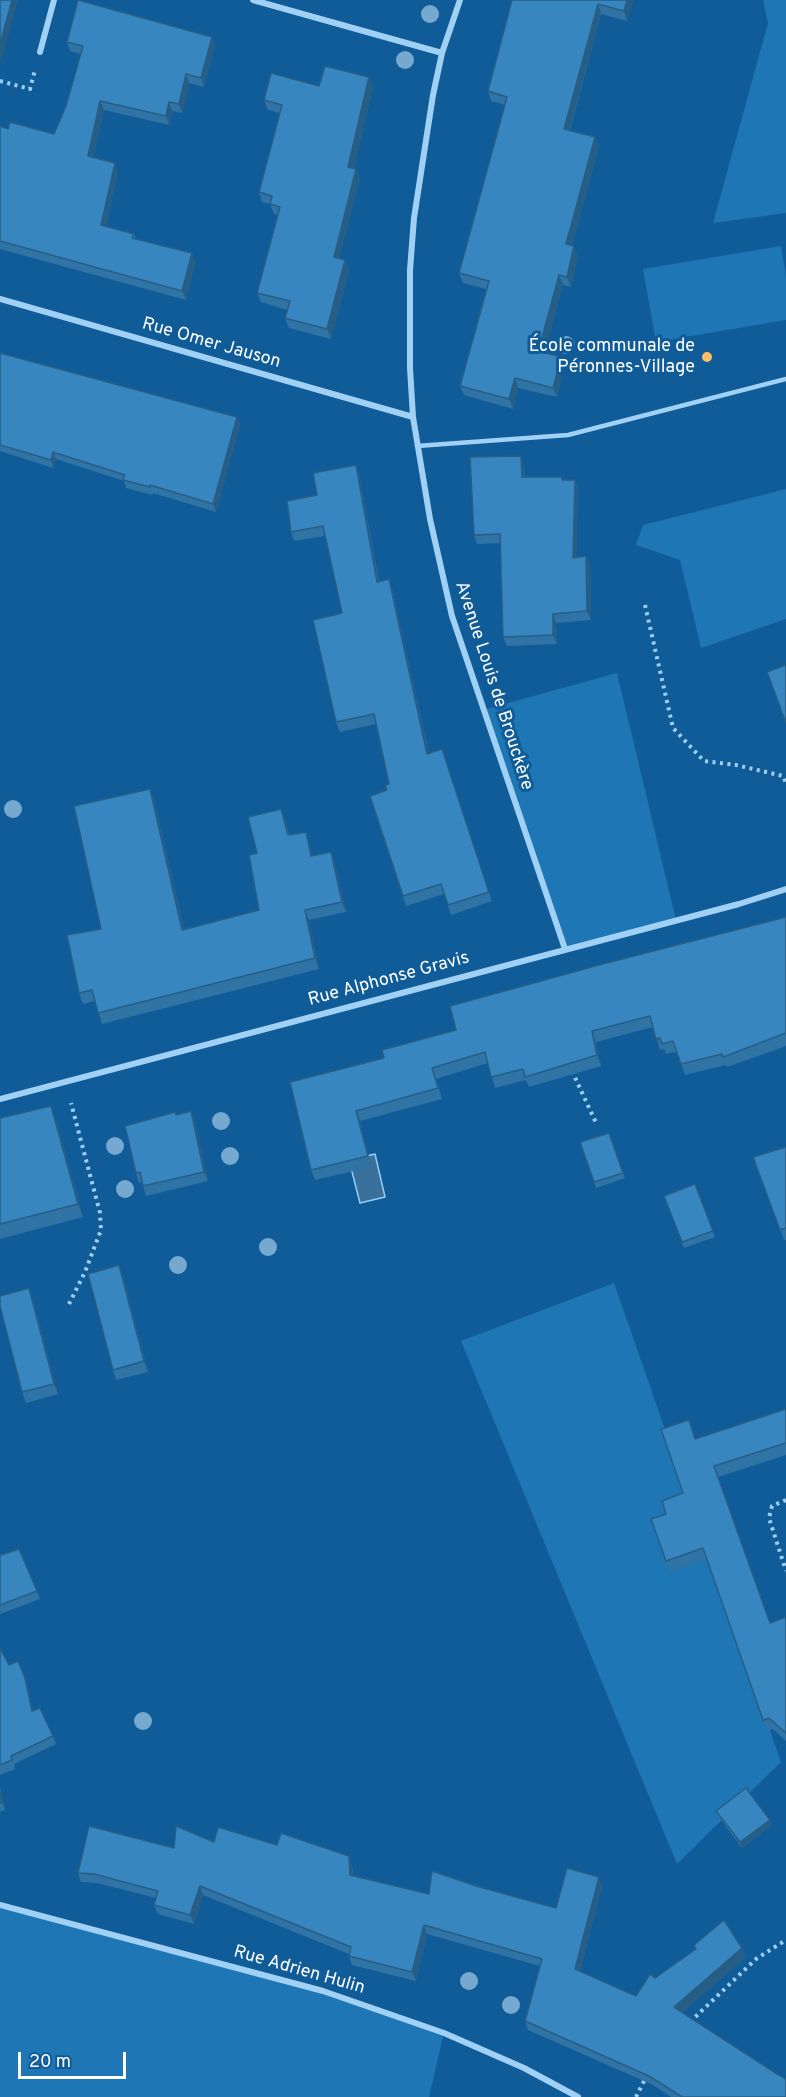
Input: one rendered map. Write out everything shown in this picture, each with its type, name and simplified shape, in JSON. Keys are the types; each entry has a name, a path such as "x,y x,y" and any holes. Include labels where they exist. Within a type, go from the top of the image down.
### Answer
{"street":[{"path":"40,52 54,0"},
{"path":"253,0 442,53"},
{"name":"Avenue Louis de Brouckère","path":"460,0 442,53 425,137 413,228 410,270 410,368 413,417 430,519 452,616 565,949"},
{"name":"Rue Omer Jauson","path":"0,299 413,417"},
{"name":"Rue Alphonse Gravis","path":"0,1099 739,904 786,889"},
{"name":"Rue Adrien Hulin","path":"0,1905 333,1995 444,2033 524,2068 578,2097"}],"lane":[{"path":"417,446 568,435 786,379"}],"path":[{"path":"0,81 30,89 40,52"},
{"path":"645,605 673,728 704,761 736,765 783,776 786,783"},
{"path":"569,1065 597,1125"},
{"path":"65,1082 101,1222 101,1230 94,1249 69,1304"},
{"path":"786,1500 772,1506 769,1518 786,1571"},
{"path":"689,2023 756,1959 786,1940"},
{"path":"636,2097 647,2077"}],"shaded area":[{"path":"763,0 786,0 786,213 713,223 768,23"},
{"path":"781,246 786,276 786,320 656,342 643,269"},
{"path":"786,489 786,619 701,648 680,560 636,545 643,525"},
{"path":"617,673 676,920 565,949 483,710"},
{"path":"375,1154 385,1197 360,1203 349,1160"},
{"path":"614,1283 781,1762 677,1864 461,1341"},
{"path":"0,1905 323,1991 444,2033 429,2097 0,2097"}],"building":[{"path":"0,0 12,0 0,44"},
{"path":"78,0 212,37 201,78 186,74 179,104 169,102 166,116 100,101 88,156 115,163 101,225 134,234 132,238 192,253 182,291 0,241 0,126 8,129 10,122 54,134 66,106 83,46 67,42"},
{"path":"512,0 627,0 624,11 598,4 564,129 595,137 566,244 574,246 567,277 559,275 540,345 544,346 542,352 561,357 553,388 515,378 509,399 460,386 489,281 459,273 507,97 488,91"},
{"path":"325,66 369,77 348,167 356,169 334,257 345,260 327,329 285,318 290,301 257,293 280,207 270,204 272,196 259,192 282,105 264,100 271,73 319,86"},
{"path":"0,353 237,417 213,504 150,485 150,487 123,480 125,475 53,452 51,460 0,445"},
{"path":"521,456 522,477 562,477 562,480 575,480 573,558 586,556 587,611 553,614 553,635 503,637 500,534 474,535 470,457"},
{"path":"356,465 377,582 389,579 427,754 442,749 489,892 448,905 441,884 403,896 370,796 387,790 385,785 389,784 374,714 336,722 313,620 342,613 323,526 291,532 287,501 317,495 313,473"},
{"path":"786,665 786,723 767,672"},
{"path":"150,789 182,930 259,910 249,855 257,853 248,817 281,809 288,835 306,832 311,856 331,852 342,902 305,910 315,958 98,1013 92,990 79,993 67,935 101,929 74,806"},
{"path":"786,917 786,1033 723,1057 722,1054 681,1064 673,1041 662,1044 660,1038 656,1039 650,1016 592,1031 597,1055 525,1077 523,1069 491,1077 485,1052 432,1068 438,1088 356,1111 368,1156 311,1170 290,1082 384,1058 382,1050 456,1030 450,1006"},
{"path":"51,1106 78,1204 0,1224 0,1118"},
{"path":"191,1111 204,1172 143,1186 140,1172 136,1173 125,1126 175,1112 176,1115"},
{"path":"609,1133 623,1173 594,1182 580,1142"},
{"path":"786,1147 786,1228 780,1230 753,1157"},
{"path":"695,1184 713,1231 682,1242 664,1196"},
{"path":"119,1265 144,1361 113,1370 88,1274"},
{"path":"29,1288 54,1384 22,1392 0,1306 0,1296"},
{"path":"786,1409 786,1443 714,1466 770,1623 786,1617 786,1733 769,1718 763,1720 703,1548 666,1561 651,1519 666,1514 662,1501 683,1493 661,1429 689,1420 695,1439"},
{"path":"19,1549 37,1591 0,1605 0,1554"},
{"path":"0,1648 9,1665 18,1661 25,1678 32,1711 40,1708 53,1736 11,1756 12,1760 0,1765"},
{"path":"746,1788 770,1820 740,1842 716,1811"},
{"path":"89,1826 174,1848 176,1826 214,1842 218,1827 277,1845 281,1833 349,1856 350,1875 429,1894 432,1871 556,1908 567,1868 599,1877 575,1969 636,1996 650,1974 655,1978 696,1949 694,1945 724,1920 742,1948 674,2007 786,2079 786,2097 682,2097 649,2076 525,2021 542,1959 424,1925 412,1972 349,1956 351,1947 200,1886 190,1915 154,1905 158,1891 94,1874 78,1873"}],"place":[{"name":"École communale de Péronnes-Village","path":"707,357"}]}
